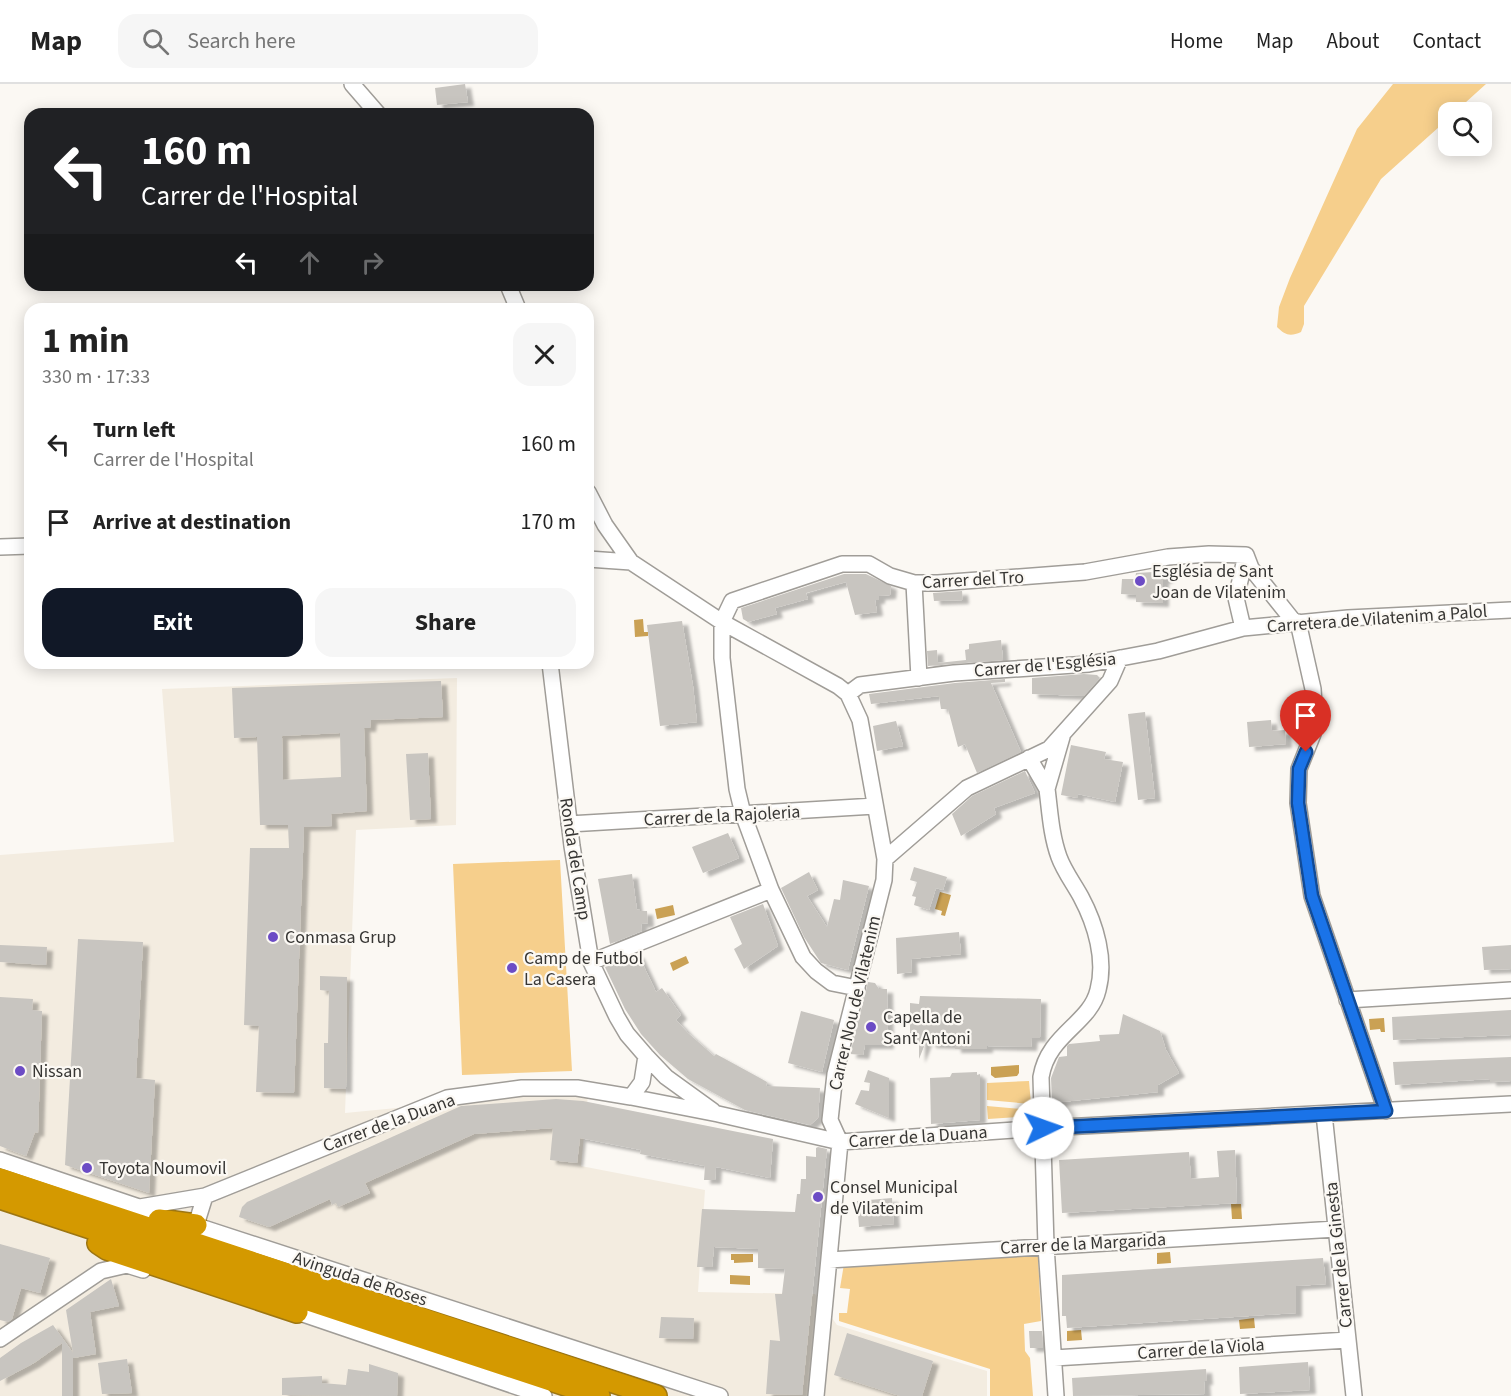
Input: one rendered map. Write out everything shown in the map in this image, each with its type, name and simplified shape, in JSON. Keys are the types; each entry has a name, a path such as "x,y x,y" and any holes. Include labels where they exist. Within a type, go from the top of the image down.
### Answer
{"highway":[{"path":"5,1180 656,1396"},
{"path":"0,1198 599,1396"},
{"path":"105,1212 196,1226"},
{"path":"57,1217 107,1249 297,1312"}],"street":[{"path":"352,84 373,108"},
{"path":"594,504 605,525 631,562 722,622 838,686 848,694"},
{"path":"0,547 24,546"},
{"name":"Carrer del Tro","path":"722,622 732,601 842,564 869,564 890,576 914,583 1009,579 1085,572 1168,557 1209,554 1246,555"},
{"path":"1246,555 1251,567 1296,623 1313,689 1315,719 1313,735 1299,769 1298,803 1312,896 1386,1111"},
{"path":"1243,628 1236,598 1246,555"},
{"path":"594,559 631,562"},
{"path":"914,583 919,678"},
{"name":"Carretera de Vilatenim a Palol","path":"1243,628 1511,610"},
{"path":"722,622 722,658 737,789 743,814 771,890 802,957 832,983 856,988"},
{"name":"Carrer de l'Església","path":"848,694 860,685 954,673 1089,664 1158,651 1243,628"},
{"path":"885,859 967,788 1049,749 1110,681 1120,658"},
{"name":"Ronda del Camp","path":"551,669 569,824 591,962 617,1017 645,1056 666,1077 718,1114"},
{"name":"Carrer Nou de Vilatenim","path":"816,1396 840,1142 830,1120 834,1086 884,880 885,859 860,720 848,694"},
{"path":"1047,789 1063,733"},
{"path":"1029,758 1047,789 1059,858 1082,899 1095,931 1102,975 1098,994 1090,1007 1052,1047 1044,1062 1041,1077 1046,1246 1056,1396"},
{"name":"Carrer de la Rajoleria","path":"569,824 875,806"},
{"path":"591,962 771,890"},
{"path":"1347,1000 1511,990"},
{"path":"631,1097 642,1082 645,1056"},
{"name":"Carrer de la Duana","path":"140,1208 205,1196 447,1098 522,1088 577,1088 631,1097 840,1142 1043,1128 1511,1104"},
{"name":"Carrer de la Ginesta","path":"1324,1114 1354,1396"},
{"name":"Avinguda de Roses","path":"0,1160 140,1208 720,1396"},
{"path":"196,1226 205,1196"},
{"name":"Carrer de la Margarida","path":"829,1260 1336,1229"},
{"path":"0,1339 101,1271 127,1265 257,1307 297,1312 544,1396"},
{"name":"Carrer de la Viola","path":"1054,1358 1348,1340"}],"shaded area":[{"path":"1393,84 1486,84 1466,102 1438,102 1438,128 1381,179 1304,306 1304,324 1301,332 1291,335 1285,333 1277,327 1279,307 1357,129"},
{"path":"643,619 644,632 648,632 648,636 635,637 634,620"},
{"path":"457,678 456,825 356,830 345,1113 519,1096 588,1095 581,1166 705,1190 698,1292 815,1294 837,1325 987,1371 987,1396 0,1396 0,855 174,842 162,689"},
{"name":"Camp de Futbol La Casera","path":"560,860 572,1071 462,1075 453,864"},
{"path":"940,892 951,895 945,916 941,915 942,911 935,909"},
{"path":"673,905 675,915 657,919 655,909"},
{"path":"686,956 689,963 673,971 670,963"},
{"path":"1384,1018 1385,1032 1381,1032 1380,1029 1370,1030 1369,1019"},
{"path":"1019,1065 1017,1076 995,1078 991,1075 991,1067"},
{"path":"1029,1081 1031,1104 987,1100 987,1083"},
{"path":"987,1106 1032,1110 1032,1116 988,1119"},
{"path":"1231,1204 1241,1204 1242,1219 1232,1219"},
{"path":"1170,1252 1171,1263 1157,1264 1157,1253"},
{"path":"731,1254 753,1254 753,1262 734,1263 734,1260 731,1260"},
{"path":"1038,1254 1041,1321 1024,1324 1025,1351 1030,1358 1033,1396 990,1396 990,1369 839,1321 839,1313 847,1313 850,1289 840,1288 844,1264"},
{"path":"730,1275 750,1276 750,1285 730,1284"},
{"path":"1254,1318 1255,1328 1240,1329 1239,1320"},
{"path":"1081,1330 1082,1340 1067,1341 1067,1331"}],"building":[{"path":"465,84 468,102 437,105 435,88"},
{"name":"Església de Sant Joan de Vilatenim","path":"1168,567 1168,578 1163,580 1163,603 1136,602 1136,595 1121,594 1122,579 1135,579 1136,573 1154,572 1154,569"},
{"path":"844,574 866,574 891,586 890,595 879,596 879,600 875,600 877,612 855,615 846,582 806,593 808,599 775,608 777,614 748,622 743,619 741,608"},
{"path":"962,591 963,600 934,601 933,593"},
{"path":"682,621 697,722 660,726 647,625"},
{"path":"1001,640 1003,660 928,666 927,651 937,650 938,663 966,660 965,650 969,649 969,644"},
{"path":"1097,675 1100,678 1084,696 1032,694 1032,678"},
{"path":"1005,679 1005,682 991,683 1021,752 977,773 965,744 958,747 948,709 941,709 939,696 871,704 869,694 955,683"},
{"path":"441,681 443,717 371,720 370,728 364,728 367,811 331,814 332,826 304,827 294,1093 256,1092 259,1026 244,1025 250,848 289,848 288,825 260,825 257,737 234,738 232,688","holes":["340,733 341,777 283,780 282,736"]},
{"path":"1145,712 1155,798 1138,800 1128,714"},
{"path":"1271,720 1272,731 1285,730 1286,744 1249,747 1247,722"},
{"path":"896,721 903,746 877,751 873,726"},
{"path":"1071,745 1106,752 1104,759 1123,762 1115,802 1078,794 1078,798 1061,795"},
{"path":"428,753 431,819 410,820 406,754"},
{"path":"1025,771 1035,793 994,808 996,814 961,836 952,814 972,796"},
{"path":"728,833 739,858 703,873 692,847"},
{"path":"914,867 947,877 943,890 936,888 929,910 914,905 916,897 912,896 917,882 910,880"},
{"path":"809,872 818,890 807,896 827,927 834,899 840,900 843,880 869,886 848,970 821,963 804,937 781,888"},
{"path":"632,874 637,910 647,911 648,923 641,924 642,931 610,944 598,879"},
{"path":"763,904 778,946 744,969 734,949 742,944 730,917"},
{"path":"959,932 961,954 911,959 912,972 897,974 896,938"},
{"path":"78,939 143,942 136,1078 155,1080 149,1193 65,1165"},
{"path":"0,945 47,947 46,965 0,962"},
{"path":"1511,945 1511,969 1484,970 1482,947"},
{"path":"638,954 656,992 662,988 681,1015 676,1020 688,1033 714,1056 716,1054 767,1082 766,1086 820,1088 818,1118 810,1125 745,1110 688,1079 660,1055 641,1034 625,1009 605,967"},
{"path":"320,976 347,977 346,1089 324,1088 324,1043 328,1043 329,991 320,990"},
{"name":"Capella de Sant Antoni","path":"868,982 875,983 879,989 887,989 888,1045 865,1045 863,1055 850,1054"},
{"path":"920,996 1041,999 1040,1038 1032,1038 1031,1047 987,1046 987,1049 955,1049 955,1045 930,1044 929,1034 919,1059 919,1037 910,1036 910,1003 919,1004"},
{"name":"Nissan","path":"0,997 33,999 32,1010 42,1011 38,1133 35,1132 26,1156 0,1146"},
{"path":"1511,1010 1511,1035 1393,1040 1392,1017"},
{"path":"801,1011 834,1020 822,1072 788,1063"},
{"path":"1123,1014 1160,1031 1166,1050 1179,1073 1158,1085 1158,1092 1052,1103 1051,1078 1059,1057 1067,1056 1067,1046 1100,1041 1099,1035 1119,1034"},
{"path":"1511,1057 1511,1081 1490,1082 1490,1079 1395,1085 1393,1062"},
{"path":"868,1070 889,1078 889,1118 855,1104 861,1090 869,1091 870,1083 864,1082"},
{"path":"977,1072 977,1075 980,1074 980,1120 931,1124 930,1078 950,1077 952,1073"},
{"path":"556,1099 583,1101 773,1139 770,1178 716,1167 715,1180 704,1180 705,1166 640,1154 641,1150 580,1138 577,1163 550,1160 553,1128 474,1134 365,1183 370,1193 338,1207 336,1203 332,1205 330,1199 269,1227 239,1217 242,1207 247,1202 461,1106"},
{"path":"818,1147 827,1149 802,1395 766,1394 770,1340 780,1341 775,1294 782,1294 785,1269 758,1268 758,1249 714,1247 712,1267 697,1267 702,1209 795,1212 801,1179 806,1179 806,1156 816,1157"},
{"path":"1235,1150 1237,1203 1062,1213 1059,1160 1189,1152 1191,1179 1219,1177 1217,1151"},
{"path":"892,1198 894,1224 859,1227 857,1201"},
{"path":"0,1244 50,1258 40,1293 21,1288 12,1319 8,1322 0,1320"},
{"path":"1323,1258 1326,1284 1296,1286 1296,1313 1067,1328 1066,1316 1062,1316 1062,1275"},
{"path":"111,1279 119,1306 90,1312 96,1354 73,1358 73,1396 62,1396 62,1343 34,1363 0,1381 0,1358 53,1325 73,1353 66,1310"},
{"path":"661,1317 694,1318 693,1339 659,1338"},
{"path":"1029,1331 1042,1331 1043,1348 1030,1348"},
{"path":"847,1333 933,1361 922,1396 900,1396 834,1375"},
{"path":"127,1359 132,1393 102,1394 98,1363"},
{"path":"1308,1362 1310,1390 1240,1394 1239,1367"},
{"path":"369,1364 398,1373 397,1396 282,1395 282,1378 322,1376 322,1383 346,1385 348,1369 369,1372"},
{"path":"1206,1369 1205,1394 1073,1396 1072,1378"}],"place":[{"name":"Església de Sant Joan de Vilatenim","path":"1140,581"},
{"name":"Conmasa Grup","path":"273,937"},
{"name":"Camp de Futbol La Casera","path":"512,968"},
{"name":"Capella de Sant Antoni","path":"871,1027"},
{"name":"Nissan","path":"20,1071"},
{"name":"Toyota Noumovil","path":"87,1168"},
{"name":"Consel Municipal de Vilatenim","path":"818,1197"}],"route":[{"path":"1043,1128 1386,1111 1312,896 1298,803 1299,769 1306,752"}]}
